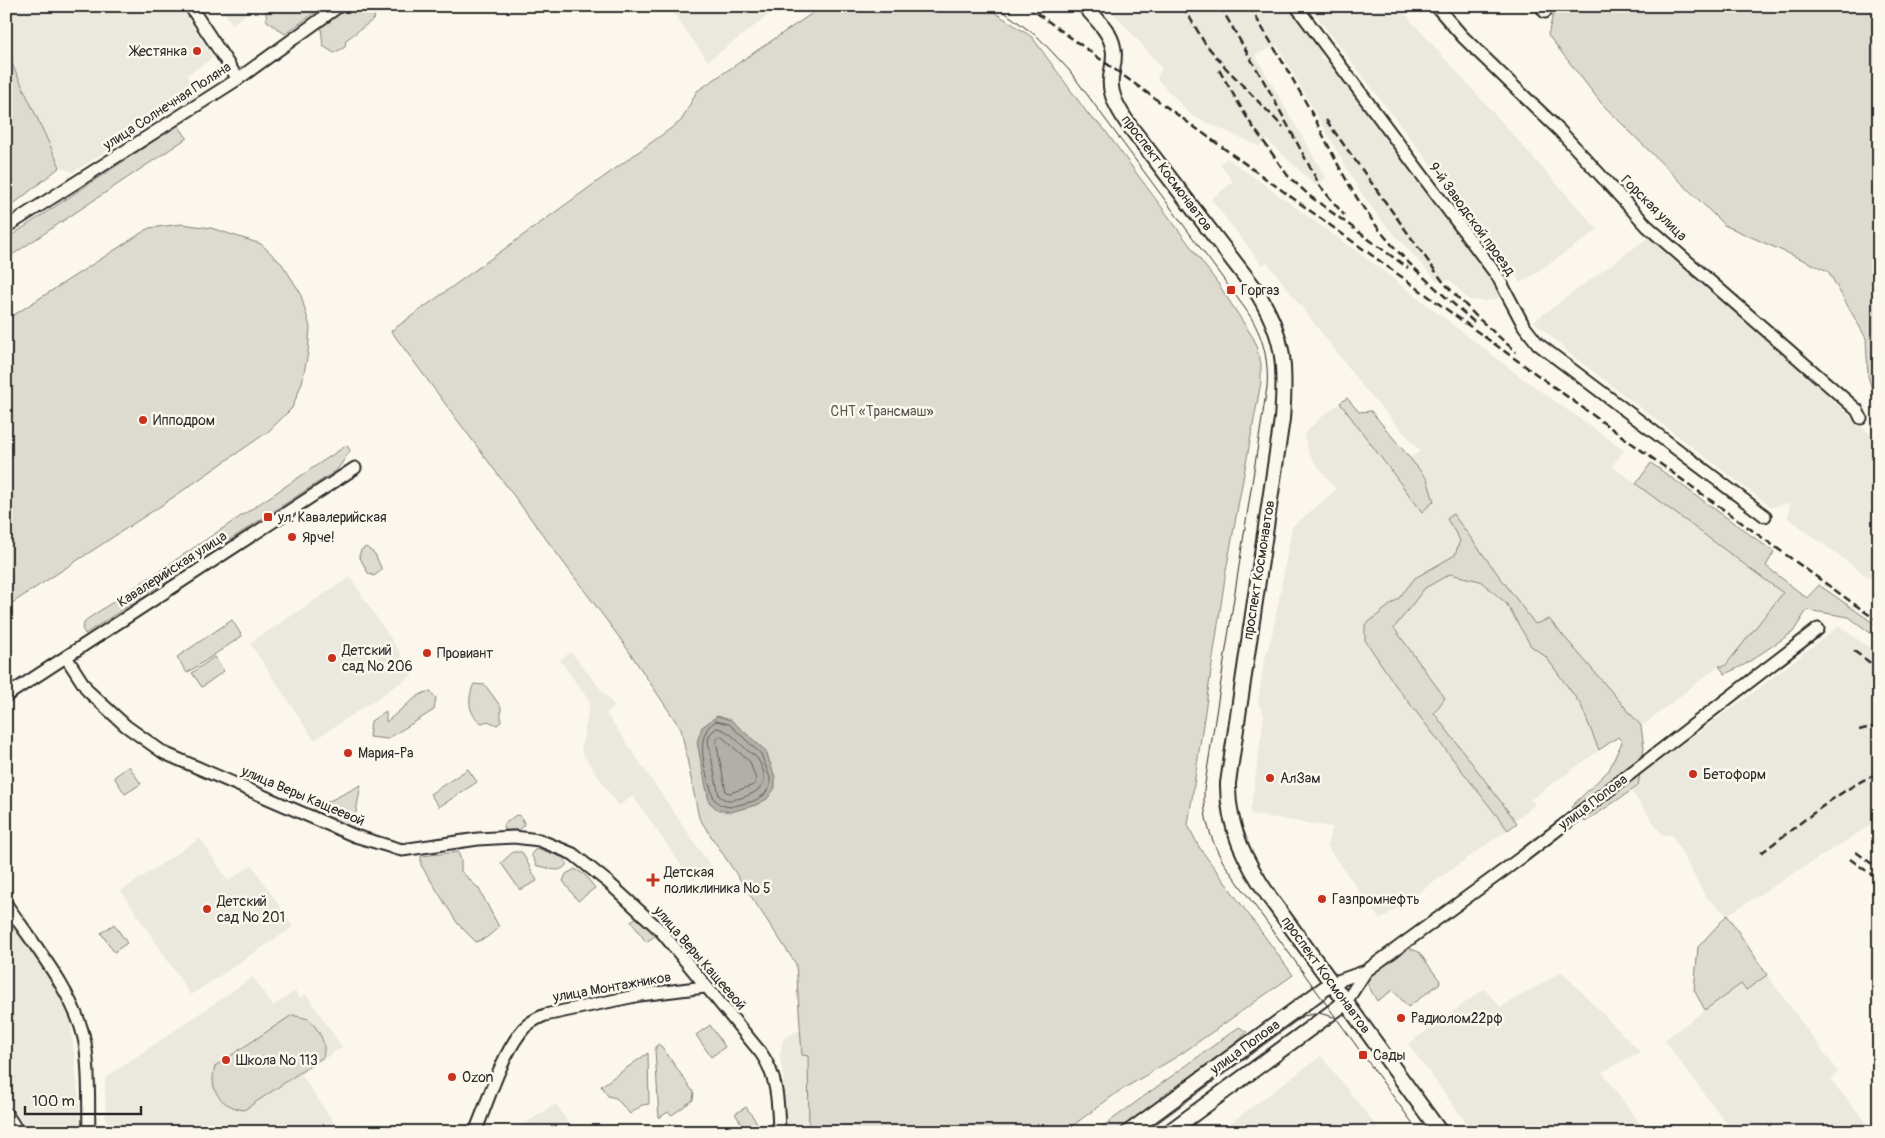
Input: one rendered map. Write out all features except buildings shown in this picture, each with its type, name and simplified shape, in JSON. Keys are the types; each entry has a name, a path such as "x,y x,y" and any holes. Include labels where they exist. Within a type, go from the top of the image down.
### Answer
{"main road":[{"name":"проспект Космонавтов","path":"1085,6 1108,35 1113,46 1115,57 1111,80 1116,104 1128,124 1255,289 1267,307 1280,338 1284,375 1282,419 1236,719 1227,797 1234,830 1248,863 1270,898 1440,1132"},
{"name":"улица Попова","path":"1130,1132 1332,983"},
{"name":"улица Попова","path":"1169,1132 1346,1002"}],"street":[{"path":"190,6 238,79"},
{"name":"улица Солнечная Поляна","path":"6,226 238,79 339,6"},
{"name":"9-й Заводской проезд","path":"1296,6 1498,277 1524,326 1538,344 1766,516"},
{"name":"Горская улица","path":"1436,6 1462,37 1560,131 1647,226 1858,410 1861,418"},
{"name":"Кавалерийская улица","path":"6,696 356,468"},
{"name":"улица Попова","path":"1332,983 1366,971 1528,852 1818,629"},
{"name":"улица Веры Кащеевой","path":"66,656 88,691 126,726 164,753 298,813 355,836 402,850 478,840 514,838 539,840 573,854 609,883 660,930 770,1066 775,1082 779,1132"},
{"path":"6,904 67,995 78,1017 85,1044 89,1132"},
{"name":"улица Попова","path":"1346,1002 1366,971"},
{"name":"улица Монтажников","path":"475,1132 504,1063 520,1033 534,1020 545,1015 630,996 705,987"},
{"path":"6,1113 18,1132"}],"shaded area":[{"path":"6,6 181,6 213,58 187,75 197,95 73,172 60,167 6,51"},
{"path":"220,6 257,6 232,24"},
{"path":"668,6 781,6 708,61"},
{"path":"1108,6 1288,6 1321,51 1321,58 1330,63 1504,297 1487,301 1469,300 1450,280 1437,281 1382,221 1359,190 1277,45 1255,55 1326,178 1316,186 1267,140 1259,146 1192,116 1157,79 1162,68"},
{"path":"1309,6 1398,6 1598,230 1521,283 1498,253 1492,256 1473,220"},
{"path":"1227,158 1378,267 1518,375 1624,450 1612,466 1784,593 1725,666 1718,666 1622,742 1618,737 1531,799 1535,805 1515,820 1517,823 1380,920 1327,846 1332,827 1250,814 1264,714 1258,704 1264,662 1273,631 1292,527 1336,490 1309,454 1304,434 1324,415 1347,398 1401,465 1420,451 1363,387 1267,262 1262,265 1211,199 1233,182 1220,164"},
{"path":"1653,234 1877,441 1875,443 1879,446 1879,585 1788,518 1790,503 1771,507 1574,357 1534,321"},
{"name":"Детский сад № 206","path":"350,577 414,674 314,740 250,643"},
{"path":"1839,626 1879,655 1879,820 1727,915 1706,897 1672,835 1663,836 1627,785 1755,691"},
{"path":"571,652 615,707 606,713 712,868 692,881 633,796 618,806 581,751 590,702 560,660"},
{"name":"Детский сад № 201","path":"200,838 228,881 252,865 293,927 191,995 121,891"},
{"path":"6,911 69,1005 82,1132 29,1132 6,1098"},
{"path":"1562,972 1640,1052 1602,1072 1646,1132 1473,1132 1408,1044 1484,989 1501,1007"},
{"path":"1767,975 1838,1072 1831,1080 1874,1132 1733,1132 1664,1040 1741,984 1746,990"},
{"name":"Школа № 113","path":"253,977 273,1006 295,991 300,998 306,994 342,1047 301,1074 340,1132 106,1132 105,1078"},
{"path":"797,1031 801,1031 802,1055 808,1055 809,1132 783,1132 780,1083 784,1082 780,1056 783,1039"},
{"path":"1321,1056 1381,1132 1218,1132"},
{"path":"556,1104 574,1132 517,1132 518,1128"}],"green space":[{"path":"265,6 324,6 285,34 267,21"},
{"path":"351,6 371,6 375,12 374,19 346,40 345,47 334,53 323,46 321,27"},
{"name":"СНТ «Трансмаш»","path":"823,6 985,6 1032,37 1091,118 1101,125 1219,285 1254,339 1261,363 1261,382 1226,571 1188,825 1199,847 1293,975 1181,1054 1118,1092 1064,1132 809,1132 808,1056 802,1055 796,964 699,818 681,729 622,641 391,331 681,121 697,91"},
{"path":"1570,6 1879,6 1879,414 1868,376 1866,338 1828,271 1724,225 1602,104 1548,35 1553,14"},
{"path":"6,51 60,167 6,210"},
{"path":"178,125 187,138 6,259 6,239"},
{"name":"Ипподром","path":"182,224 211,228 261,244 282,264 300,292 310,327 308,353 302,383 292,408 269,431 162,505 6,607 6,320 149,228"},
{"path":"1347,398 1359,412 1371,411 1427,479 1434,501 1422,512 1340,403"},
{"path":"347,445 350,451 337,470 85,634 82,628 86,620"},
{"path":"1651,463 1774,552 1766,566 1807,598 1819,585 1879,627 1877,638 1849,617 1807,610 1793,632 1744,665 1725,674 1719,666 1725,666 1783,593 1636,484"},
{"path":"1453,514 1535,624 1549,619 1641,726 1644,748 1638,786 1585,822 1571,807 1609,770 1622,742 1618,737 1599,750 1581,705 1546,657 1531,646 1506,603 1480,581 1450,574 1425,588 1394,628 1445,698 1434,713 1517,823 1508,830 1396,686 1365,640 1365,625 1399,598 1415,578 1455,555 1460,540 1447,519"},
{"path":"366,547 375,554 382,570 374,576 368,573 359,556 361,550"},
{"path":"232,620 242,636 187,673 177,657"},
{"path":"214,657 224,671 202,687 192,673"},
{"path":"474,684 485,685 501,707 501,722 497,725 488,721 482,723 477,720 471,711 470,695"},
{"path":"430,691 436,698 434,710 387,739 369,737 371,721 386,711 386,722 414,699"},
{"path":"129,766 141,784 125,794 114,777"},
{"path":"468,769 477,782 439,807 430,794"},
{"path":"361,785 353,828 310,811"},
{"path":"516,815 520,816 524,822 523,827 518,830 504,830 503,825"},
{"path":"537,848 564,858 567,864 564,868 557,870 537,866 531,854"},
{"path":"458,852 461,860 461,871 479,889 499,927 486,938 476,942 458,924 421,865 421,856"},
{"path":"513,852 522,852 537,881 520,890 501,863"},
{"path":"575,869 585,875 595,888 578,901 563,881 566,874"},
{"path":"1727,915 1767,975 1746,990 1741,984 1705,1010 1694,990 1698,947"},
{"path":"639,916 658,934 646,942 631,921"},
{"path":"114,924 127,943 114,952 101,933"},
{"path":"1406,947 1419,952 1440,981 1439,984 1408,1007 1393,990 1377,1001 1364,978"},
{"path":"292,1015 309,1019 316,1028 324,1046 323,1057 244,1110 222,1101 213,1082 215,1066"},
{"path":"710,1025 725,1047 711,1057 696,1035"},
{"path":"1239,1027 1247,1032 1236,1043 1115,1132 1095,1132"},
{"path":"658,1044 694,1093 693,1100 672,1115 668,1112 659,1118 655,1049"},
{"path":"648,1053 649,1104 642,1105 630,1114 616,1098 608,1096 601,1086"},
{"path":"746,1107 758,1124 747,1131 735,1114"}],"water":[{"path":"717,716 731,720 766,751 775,777 775,788 767,799 756,805 731,812 718,810 709,802 697,742 702,727"}],"tram line":[{"path":"996,6 1038,37 1069,70 1244,307 1260,335 1267,365 1267,387 1204,790 1206,818 1214,844 1223,862 1419,1132"},
{"path":"1145,1132 1303,1016 1319,1013 1337,1018"}],"railway":[{"path":"1027,6 1879,622"},
{"path":"1183,6 1204,42 1223,65 1283,127"},
{"path":"1220,6 1270,92 1320,186 1344,215"},
{"path":"1249,6 1308,106 1349,184 1372,220 1407,261 1474,322"},
{"path":"1219,70 1249,121 1288,176 1311,197 1408,268"},
{"path":"1326,120 1444,283 1478,318 1516,352"},
{"path":"1854,651 1879,669"},
{"path":"1859,730 1879,725"},
{"path":"1761,853 1834,798 1865,779 1879,773"},
{"path":"1856,852 1879,869"},
{"path":"1850,859 1879,880"}],"place":[{"name":"Жестянка","path":"197,51"},
{"name":"Горгаз","path":"1231,290"},
{"name":"Ипподром","path":"143,420"},
{"name":"ул. Кавалерийская","path":"268,517"},
{"name":"Ярче!","path":"292,537"},
{"name":"Провиант","path":"427,653"},
{"name":"Детский сад № 206","path":"332,658"},
{"name":"Мария-Ра","path":"348,753"},
{"name":"Бетоформ","path":"1693,774"},
{"name":"АлЗам","path":"1270,778"},
{"name":"Детская поликлиника № 5","path":"653,880"},
{"name":"Газпромнефть","path":"1322,899"},
{"name":"Детский сад № 201","path":"207,909"},
{"name":"Радиолом22рф","path":"1401,1018"},
{"name":"Сады","path":"1363,1055"},
{"name":"Школа № 113","path":"226,1060"},
{"name":"Ozon","path":"452,1077"}]}
